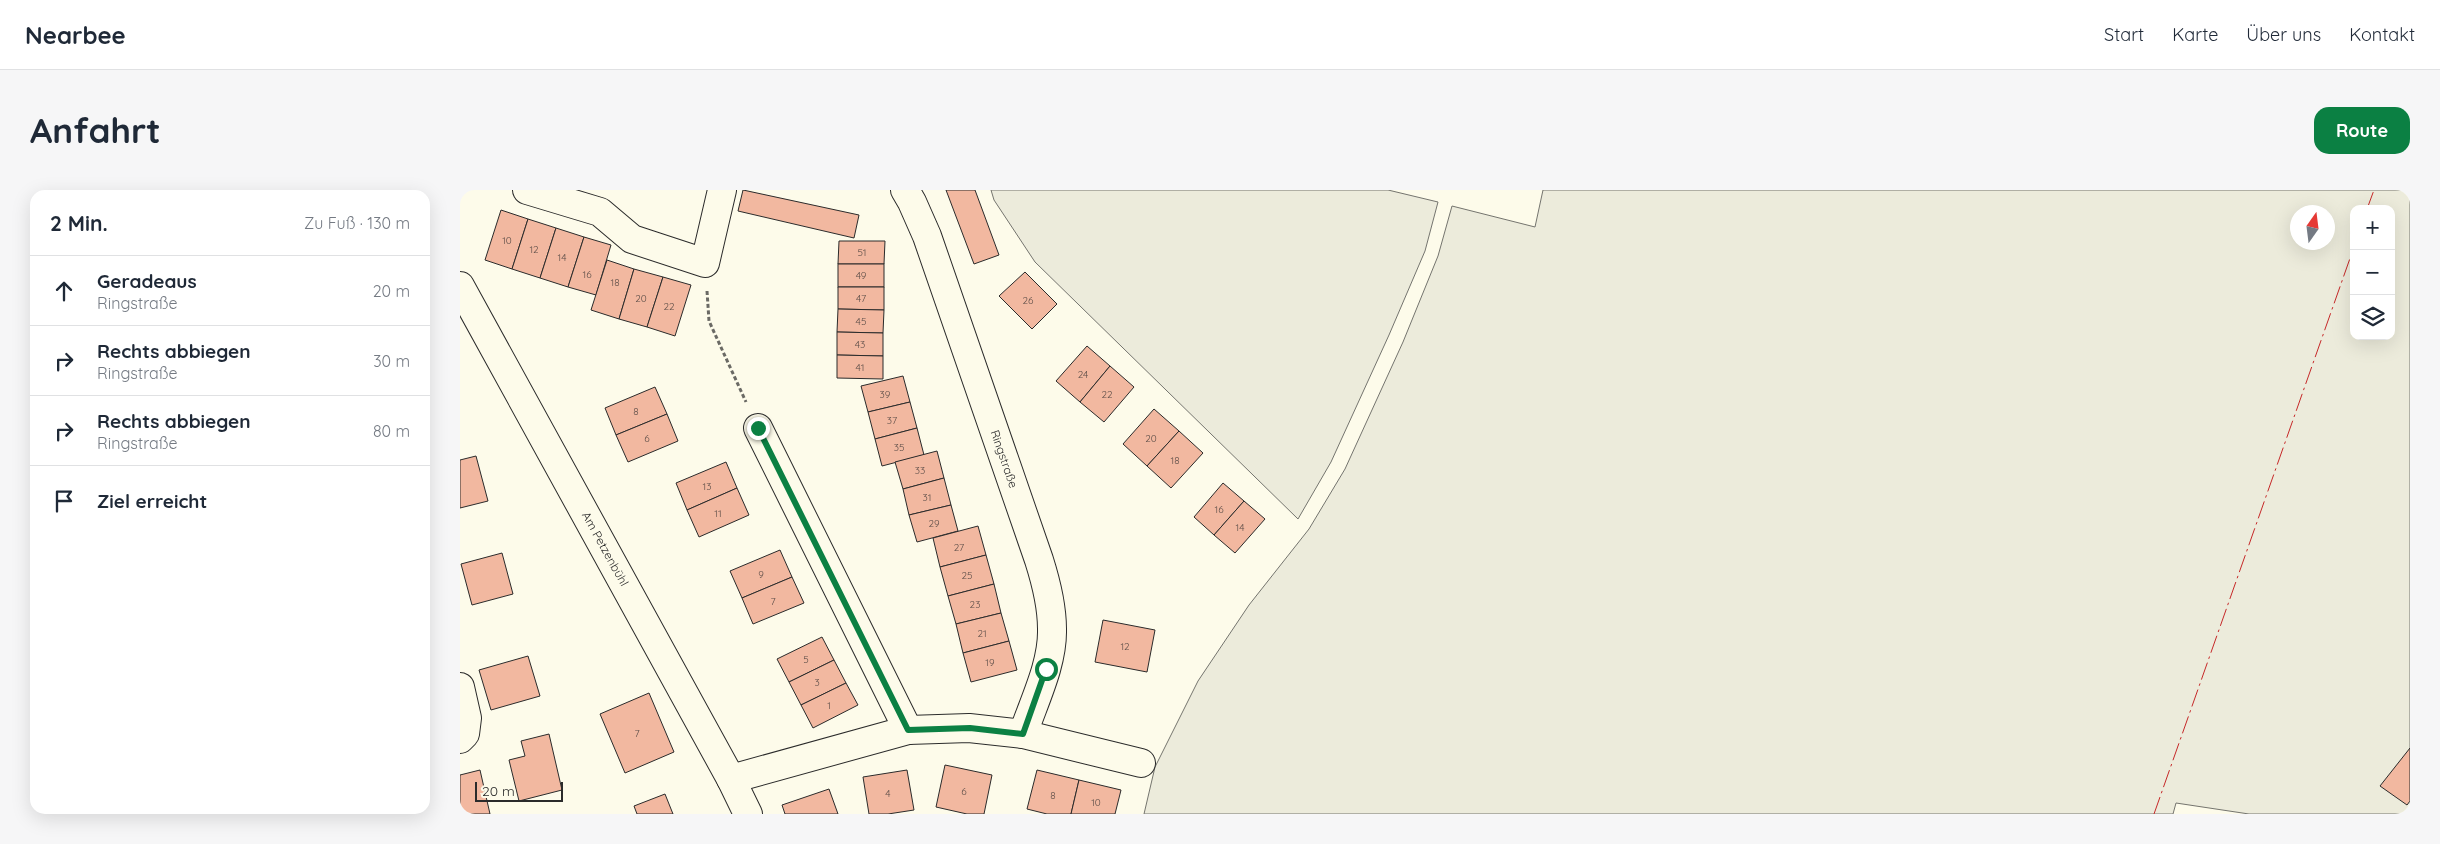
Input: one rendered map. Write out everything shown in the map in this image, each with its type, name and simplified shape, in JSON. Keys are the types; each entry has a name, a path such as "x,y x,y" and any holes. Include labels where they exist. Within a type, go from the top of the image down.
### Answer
{"street":[{"path":"527,190 600,212 632,239 705,263 722,190"},
{"name":"Ringstraße","path":"905,190 927,236 1047,588 1052,630 1046,669 1023,734"},
{"name":"Am Petzenbühl","path":"460,286 731,779 748,814"},
{"path":"758,428 908,730"},
{"path":"460,687 467,718 465,734 460,739"},
{"path":"731,779 908,730 970,728 1023,734 1141,763"}],"path":[{"path":"705,263 709,321 758,428"}],"shaded area":[{"path":"991,190 1388,190 1438,202 1425,251 1389,335 1331,462 1298,519 1035,262 994,200"},
{"path":"1543,190 2410,190 2410,814 2249,814 2176,803 2173,814 1144,814 1155,767 1198,681 1249,605 1309,529 1345,469 1403,342 1438,256 1452,206 1535,227"}],"building":[{"path":"743,190 859,215 854,238 738,211"},
{"path":"946,190 975,190 999,255 974,264"},
{"path":"501,210 528,219 512,269 485,260"},
{"path":"528,219 556,228 540,278 512,269"},
{"path":"556,228 584,237 568,287 540,278"},
{"path":"584,237 611,245 596,295 568,287"},
{"path":"839,241 885,241 884,264 838,264"},
{"path":"607,260 634,269 619,319 591,310"},
{"path":"838,264 884,264 884,287 838,287"},
{"path":"634,269 663,277 647,327 619,319"},
{"path":"1025,272 1057,304 1032,329 999,296"},
{"path":"663,277 691,285 675,336 647,327"},
{"path":"838,287 884,287 884,310 838,309"},
{"path":"838,309 884,310 883,333 837,332"},
{"path":"837,332 883,333 883,356 837,355"},
{"path":"1087,346 1110,366 1080,402 1056,381"},
{"path":"837,355 883,356 883,379 837,378"},
{"path":"1110,366 1134,387 1104,422 1080,402"},
{"path":"903,376 910,402 868,412 861,386"},
{"path":"655,387 667,414 616,435 605,408"},
{"path":"910,402 917,428 875,439 868,412"},
{"path":"1154,409 1179,431 1147,466 1123,444"},
{"path":"667,414 678,441 628,462 616,435"},
{"path":"917,428 924,455 882,466 875,439"},
{"path":"1179,431 1203,453 1171,488 1147,466"},
{"path":"937,451 944,478 903,489 895,462"},
{"path":"476,456 488,501 460,508 460,460"},
{"path":"726,462 737,488 687,510 676,483"},
{"path":"944,478 951,505 909,515 903,489"},
{"path":"1223,483 1244,501 1214,535 1194,517"},
{"path":"737,488 749,515 699,537 687,510"},
{"path":"1244,501 1265,519 1235,553 1214,535"},
{"path":"951,505 958,531 917,542 909,515"},
{"path":"978,526 986,555 940,567 933,538"},
{"path":"780,550 792,577 742,598 730,571"},
{"path":"502,553 513,594 472,605 461,564"},
{"path":"986,555 994,584 948,596 940,567"},
{"path":"792,577 804,603 753,624 742,598"},
{"path":"994,584 1001,613 956,624 948,596"},
{"path":"1001,613 1009,641 963,653 956,624"},
{"path":"1103,620 1155,630 1147,672 1095,662"},
{"path":"822,637 834,660 789,682 777,659"},
{"path":"1009,641 1017,670 971,682 963,653"},
{"path":"528,656 540,696 491,710 479,670"},
{"path":"834,660 846,683 801,705 789,682"},
{"path":"846,683 858,705 813,728 801,705"},
{"path":"649,693 674,752 625,773 600,714"},
{"path":"549,734 562,790 519,801 509,760 525,756 521,741"},
{"path":"2410,748 2410,801 2407,805 2380,786"},
{"path":"945,765 992,775 984,814 967,814 936,807"},
{"path":"480,770 490,814 460,814 460,775"},
{"path":"907,770 914,810 888,814 869,814 863,777"},
{"path":"1037,770 1079,780 1071,814 1047,814 1027,809"},
{"path":"1079,780 1121,790 1115,814 1071,814"},
{"path":"829,789 838,814 785,814 782,805"},
{"path":"665,794 673,814 637,814 634,806"}],"power":[{"path":"2368,205 2374,190"},
{"path":"2154,814 2353,250"}],"route":[{"path":"758,428 908,730 970,728 1023,734 1046,669"}]}
